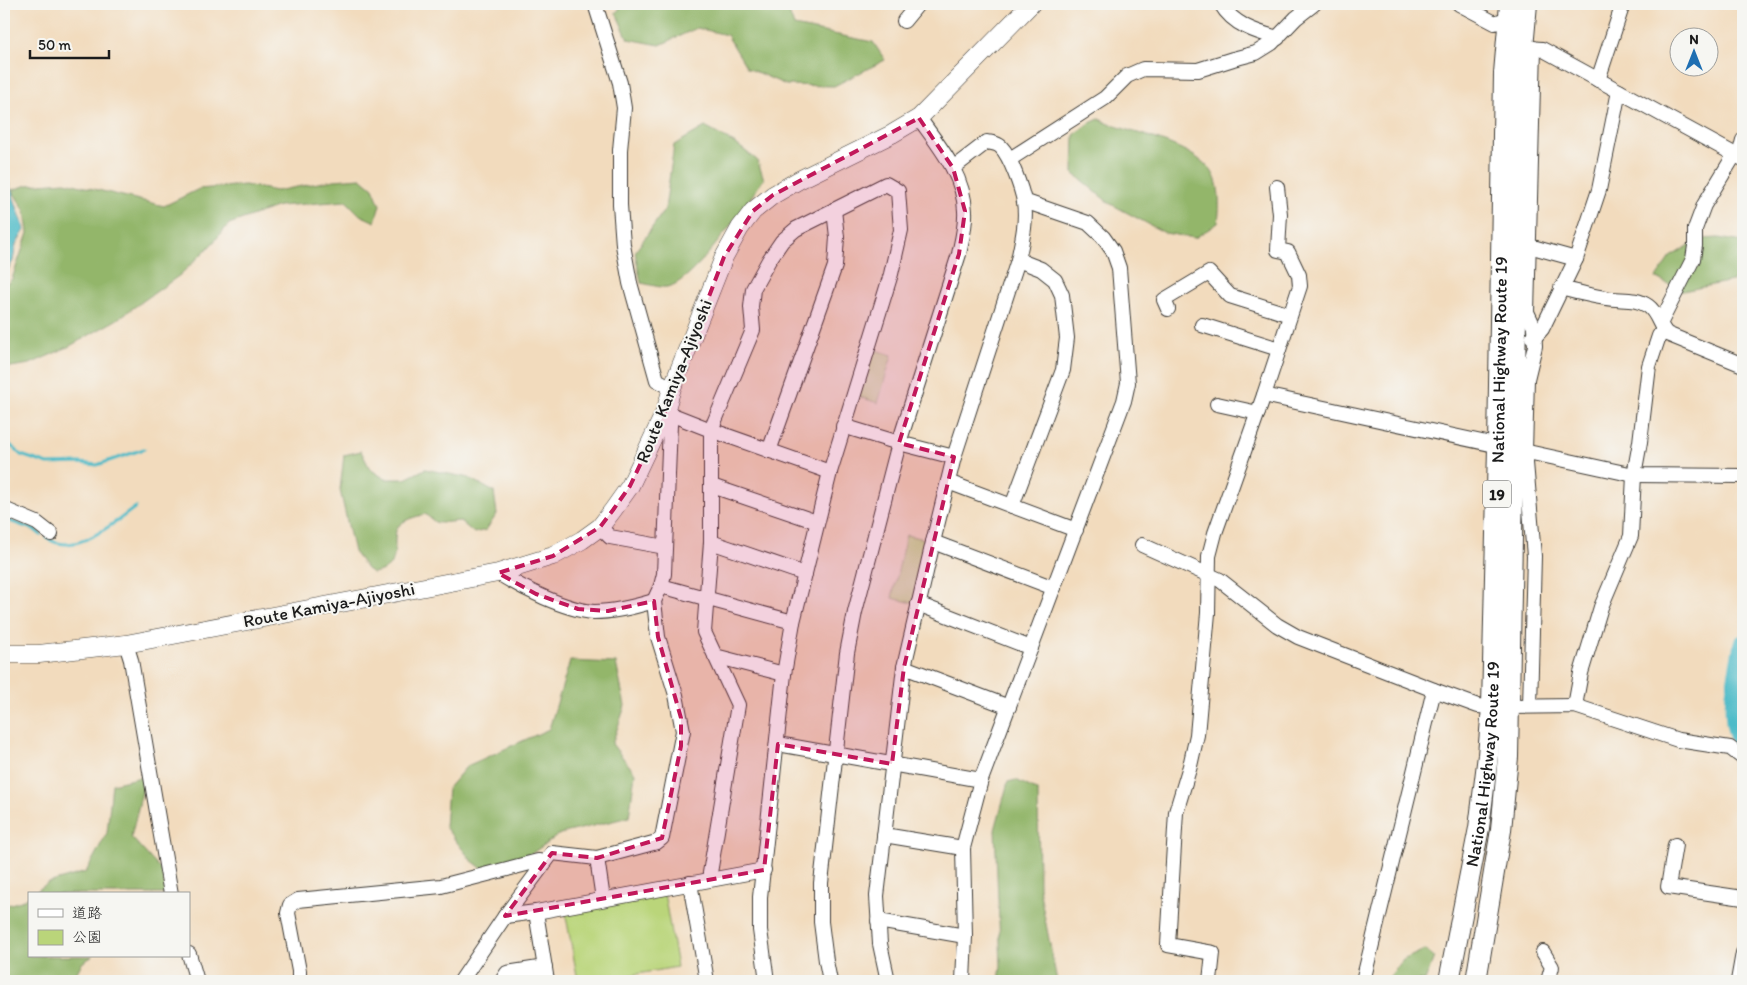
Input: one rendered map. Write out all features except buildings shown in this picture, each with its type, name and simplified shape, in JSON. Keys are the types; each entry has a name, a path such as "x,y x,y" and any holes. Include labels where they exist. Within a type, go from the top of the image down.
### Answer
{"highway":[{"name":"National Highway Route 19","path":"1476,981 1501,830 1508,758 1500,707 1490,520 1512,449 1525,338 1518,208 1529,48 1527,4"},
{"name":"National Highway Route 19","path":"1449,981 1479,828 1488,755 1500,707 1513,530 1504,73 1505,15"}],"main road":[{"name":"Route Kamiya-Ajiyoshi","path":"4,654 39,654 126,644 498,573 553,556 582,540 600,527 630,486 665,412 672,388 724,257 740,228 753,211 781,190 892,134 919,118 1031,4"}],"street":[{"path":"595,4 620,83 624,108 620,150 620,205 630,283 657,380 672,388"},
{"path":"904,21 918,4"},
{"path":"1221,4 1238,23 1254,31 1278,38"},
{"path":"1010,159 1105,98 1127,76 1143,69 1198,70 1233,58 1256,54 1278,38 1296,18 1314,4"},
{"path":"1459,4 1505,15"},
{"path":"1598,80 1623,4"},
{"path":"1525,338 1534,328 1527,312 1529,48 1542,49 1739,157"},
{"path":"1525,338 1542,329 1576,259 1599,190 1619,91"},
{"path":"830,981 821,922 821,883 847,653 855,612 899,443 963,236 964,205 961,183 919,118"},
{"path":"1575,706 1581,673 1601,607 1631,536 1634,475 1649,366 1662,326 1692,259 1695,246 1695,229 1704,205 1739,157 1743,140"},
{"path":"888,981 880,944 877,896 904,666 932,542 954,457 1018,260 1024,236 1024,201 1010,159 1001,146 987,142 953,168"},
{"path":"709,879 738,705 704,632 711,542 711,430 753,330 751,307 754,289 769,260 782,241 796,229 886,184 898,191 901,230 893,265 830,472 793,622 784,674 778,744 760,897 760,930 767,981"},
{"path":"1210,981 1213,953 1168,945 1176,812 1197,735 1204,662 1209,556 1215,533 1258,413 1300,286 1298,275 1288,252 1278,250 1280,214 1277,186"},
{"path":"963,981 965,936 963,848 981,780 1124,401 1128,383 1119,268 1113,251 1103,237 1088,223 1024,201"},
{"path":"769,451 835,266 836,237 834,210"},
{"path":"1529,246 1576,259"},
{"path":"1012,506 1063,370 1067,338 1062,295 1055,280 1041,269 1018,260"},
{"path":"1168,309 1164,300 1209,273 1230,296 1290,315"},
{"path":"1561,288 1607,299 1631,300 1646,305 1654,311 1667,334 1743,366"},
{"path":"1202,325 1279,349"},
{"path":"1264,395 1634,475 1743,473"},
{"path":"1217,404 1258,413"},
{"path":"665,412 830,472"},
{"path":"460,981 552,853 597,858 657,842 662,838 682,731 676,695 658,637 654,602 661,586 665,547 670,425 665,412"},
{"path":"843,426 954,457"},
{"path":"1512,449 1534,556 1530,706"},
{"path":"948,482 1076,530"},
{"path":"712,486 817,522"},
{"path":"4,509 36,523 51,534"},
{"path":"600,527 610,537 665,547"},
{"path":"1513,530 1534,556"},
{"path":"711,542 805,574"},
{"path":"932,542 1054,588"},
{"path":"1142,545 1220,580 1277,626 1298,637 1478,706 1575,706 1678,740 1730,748 1743,758"},
{"path":"498,573 536,594 592,612 626,609 654,602"},
{"path":"661,586 793,622"},
{"path":"918,604 1031,648"},
{"path":"126,644 131,660 171,892"},
{"path":"715,656 784,674"},
{"path":"904,666 1009,707"},
{"path":"1363,981 1434,690"},
{"path":"778,744 981,780"},
{"path":"884,835 963,848"},
{"path":"1675,844 1668,887 1743,898"},
{"path":"597,858 603,899"},
{"path":"299,981 299,971 288,913 290,905 298,900 441,886 538,861 544,862"},
{"path":"505,916 764,870"},
{"path":"690,883 707,981"},
{"path":"502,981 507,973 546,974 536,912"},
{"path":"878,921 965,936"},
{"path":"1542,952 1552,967 1548,981"},
{"path":"190,957 197,981"},
{"path":"1738,981 1743,957"}],"highlighted area":[{"path":"919,118 953,168 965,211 959,254 899,443 954,457 904,667 892,764 778,744 764,870 505,916 552,853 597,858 662,838 681,746 681,718 658,637 654,601 608,611 578,609 536,594 498,573 553,556 600,527 630,486 665,412 724,257 753,211 773,195"}],"green space":[{"path":"623,4 786,4 794,26 873,42 885,60 834,86 786,85 747,68 727,35 697,28 660,45 628,39 616,13"},
{"path":"1099,119 1175,146 1200,160 1213,173 1218,187 1218,223 1195,238 1165,233 1109,203 1073,173 1074,135"},
{"path":"705,127 736,144 757,160 764,179 733,223 691,272 678,282 667,287 641,283 635,252 665,209 674,145"},
{"path":"361,178 373,188 380,205 375,222 360,215 346,201 279,206 229,224 211,245 180,275 116,320 68,347 30,364 4,368 4,286 12,279 28,233 25,211 12,190 28,185 65,182 164,206 199,189 245,185 276,191 334,180"},
{"path":"1719,238 1743,242 1743,285 1737,280 1683,291 1656,278 1670,257 1700,239"},
{"path":"872,349 892,355 878,403 857,396"},
{"path":"361,451 370,469 385,479 405,479 425,469 469,478 494,492 497,514 486,530 474,533 460,521 439,523 425,514 406,520 396,529 395,552 392,562 386,569 373,573 367,569 354,552 340,490 344,455"},
{"path":"906,535 929,540 913,603 892,598"},
{"path":"570,661 616,663 625,706 612,744 635,773 629,817 560,834 528,856 484,870 471,860 445,827 448,788 467,766 549,729"},
{"path":"141,777 143,788 131,837 161,870 166,892 35,892 48,883 86,872 107,833 112,784"},
{"path":"1016,780 1038,791 1039,888 1057,981 999,981 1001,966 995,830 1008,782"},
{"path":"664,893 677,967 597,981 578,981 565,911"},
{"path":"28,897 28,958 90,958 82,963 72,981 4,981 4,906 21,901"},
{"path":"1424,950 1434,957 1425,981 1386,981 1403,960"}],"water":[{"path":"8,181 25,230 16,244 13,261 4,276 4,182"}],"waterway":[{"path":"4,439 21,455 48,464 80,463 97,465 144,449"},
{"path":"47,538 58,543 69,544 81,541 105,529 136,507"},
{"path":"4,519 35,530 41,535"},
{"path":"1743,644 1736,682 1734,709 1738,735 1743,746"}]}
